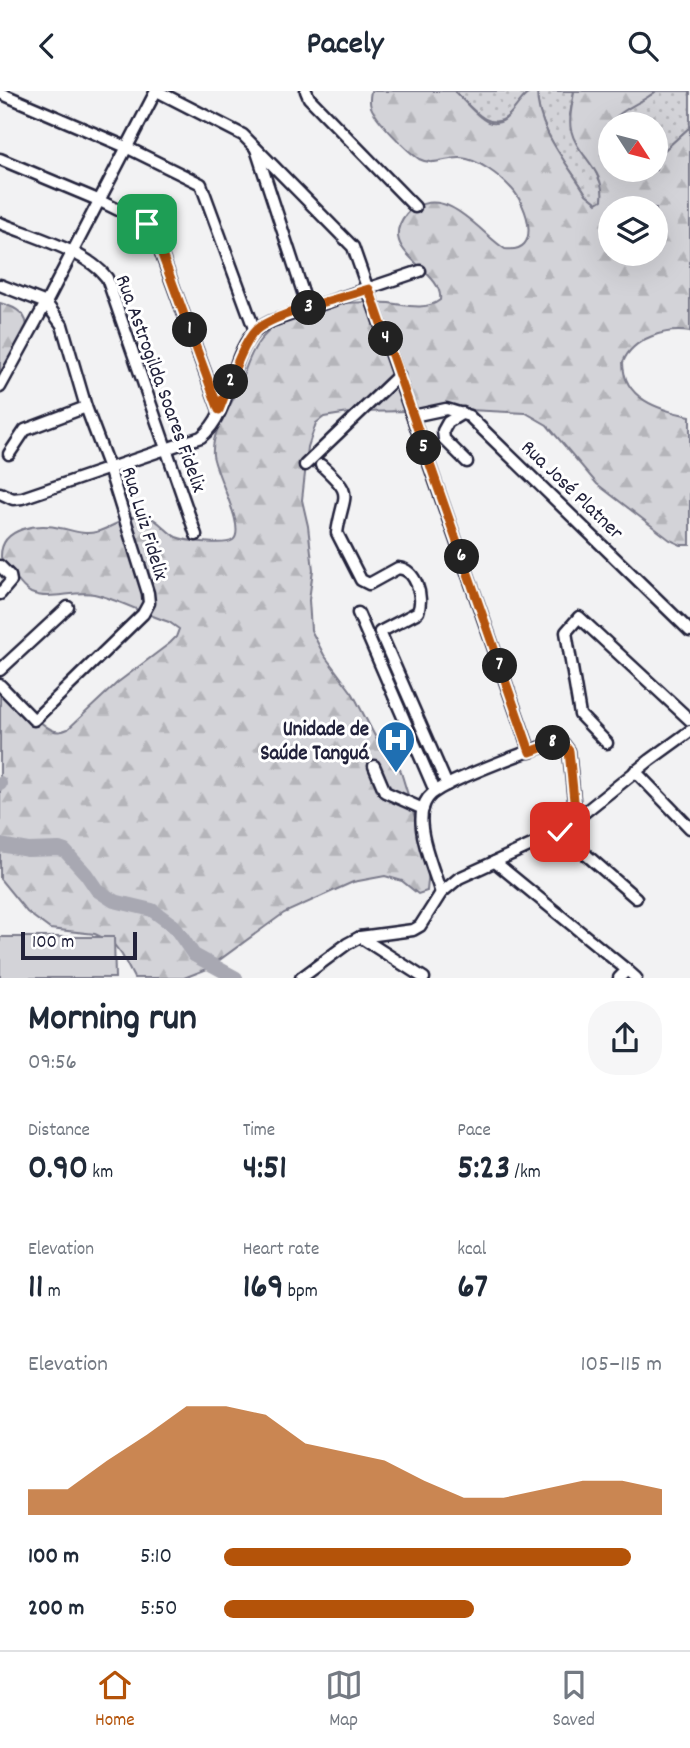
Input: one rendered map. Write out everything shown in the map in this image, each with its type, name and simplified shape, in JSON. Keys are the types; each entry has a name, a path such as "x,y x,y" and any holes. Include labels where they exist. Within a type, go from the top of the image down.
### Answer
{"street":[{"path":"0,387 156,91 234,129 256,147 353,247 530,752"},
{"path":"306,91 309,98 415,207"},
{"path":"0,93 126,147 201,184 254,331"},
{"path":"256,147 308,308"},
{"path":"0,159 98,200 147,224 153,230 219,410"},
{"name":"Rua Astrogilda Soares Fidelix","path":"0,223 72,252 100,269 107,278 196,535"},
{"path":"0,493 13,499 22,498 201,437 212,426 245,346 254,331 272,321 420,271"},
{"path":"0,285 46,303"},
{"name":"Rua Luiz Fidelix","path":"0,685 34,720 144,614 149,603 109,468 86,407 62,325 46,303"},
{"path":"305,465 399,375"},
{"path":"9,454 24,430 86,407"},
{"path":"413,416 435,410 463,412"},
{"path":"463,412 448,422 443,431 444,439 467,462"},
{"name":"Rua José Platner","path":"463,412 483,428 690,631"},
{"path":"321,465 344,489 337,533 361,580 369,584 403,567 418,586 418,612 380,632 447,785"},
{"path":"0,566 10,576 11,581 0,594"},
{"path":"0,670 68,607"},
{"path":"358,613 435,791"},
{"path":"607,743 580,715 566,632 579,617 690,720"},
{"path":"301,978 360,937 413,930 420,926 441,893 459,878 560,832 635,771 690,731"},
{"path":"441,893 425,842 421,819 429,796 435,791 557,742 567,747 576,820"},
{"path":"374,766 385,792 423,809"},
{"path":"635,771 690,828"},
{"path":"560,832 636,898"},
{"path":"495,862 636,978"},
{"path":"360,937 424,978"},
{"path":"619,978 627,970"}],"green space":[{"path":"371,91 454,91 479,116 488,122 496,123 503,121 524,97 537,91 542,119 554,146 586,194 598,202 598,266 668,266 668,196 602,196 600,182 668,182 668,147 690,127 690,332 661,333 642,341 623,362 629,385 636,394 655,406 690,416 690,545 681,545 670,540 597,484 547,425 526,413 469,410 355,412 324,417 316,423 308,447 302,500 313,570 309,600 311,630 324,655 353,694 377,740 400,769 424,847 429,870 427,891 418,894 402,881 385,876 353,882 284,913 207,969 184,978 134,978 112,942 95,934 50,929 27,912 0,879 0,677 45,726 62,731 68,729 117,683 170,643 179,629 169,622 94,594 46,596 31,593 21,585 3,561 2,547 14,533 23,529 43,526 91,533 140,516 155,520 181,539 214,543 233,540 236,525 215,464 213,446 218,428 261,339 273,327 288,318 320,306 372,302 422,306 440,300 439,290 408,255 398,235 400,224 406,215 414,208 427,203 439,203 463,214 505,249 517,249 524,244 528,236 526,216 518,196 507,184 488,169 468,159 430,162 419,159 374,113"},
{"path":"454,91 530,91 508,116 501,121 493,121 479,115"},
{"path":"537,91 574,91 570,115 598,182 604,190 603,196 598,196 598,202 586,194 554,146 538,105"},
{"path":"574,91 656,91 622,112 598,112 598,176 579,148 571,130 570,115"},
{"path":"656,91 690,91 690,127 668,147 668,112 622,112"},
{"path":"0,303 24,316 27,325 21,346 0,378"},
{"path":"0,937 114,937 115,978 0,978"}],"waterway":[{"path":"0,845 28,850 65,851 97,890 114,901 152,910 174,926 194,955 236,978"}],"place":[{"name":"Unidade de Saúde Tanguá","path":"396,774"}],"route":[{"path":"147,224 153,230 219,410 245,346 254,331 272,321 369,289 530,752 557,742 563,743 569,751 576,820 560,832"}]}
